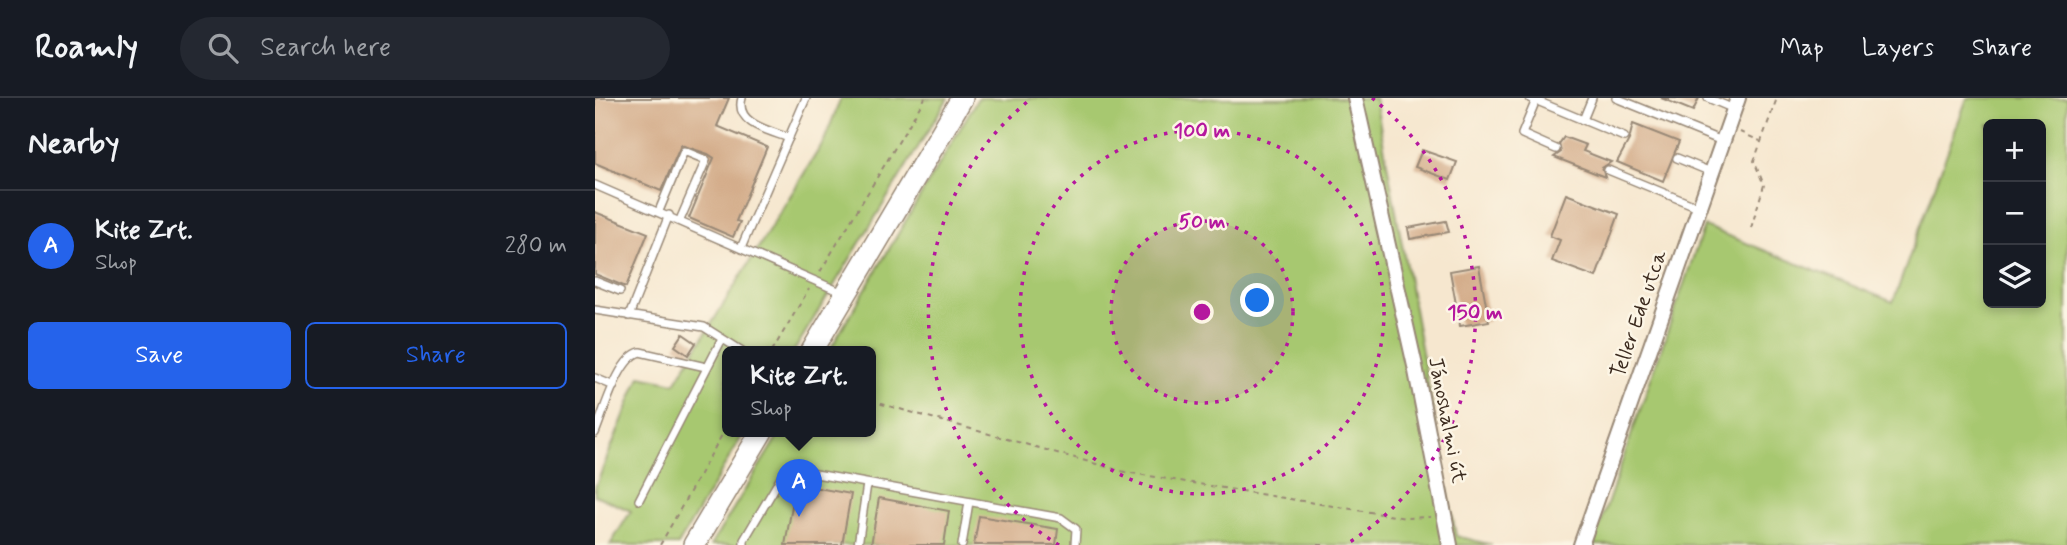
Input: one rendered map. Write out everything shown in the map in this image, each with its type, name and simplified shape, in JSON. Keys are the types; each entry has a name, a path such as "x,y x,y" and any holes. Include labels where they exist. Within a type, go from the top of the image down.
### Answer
{"main road":[{"path":"816,346 962,98"},
{"path":"694,545 758,437"}],"street":[{"name":"Jánoshalmi út","path":"1355,98 1415,366 1450,545"},
{"name":"Teller Ede utca","path":"1581,545 1736,103"}],"lane":[{"path":"742,98 740,108 745,119 789,138"},
{"path":"741,248 806,98"},
{"path":"1583,120 1592,98"},
{"path":"1616,98 1725,134"},
{"path":"1708,98 1736,103"},
{"path":"1556,149 1522,134 1533,99 1624,137"},
{"path":"659,211 684,151 706,160 680,220"},
{"path":"1677,158 1711,172"},
{"path":"1608,170 1698,207"},
{"path":"595,185 669,215 847,295"},
{"path":"629,316 669,215"},
{"path":"595,281 620,291"},
{"path":"595,310 704,327 734,346"},
{"path":"639,500 722,339"},
{"path":"595,433 627,359 640,352 706,367"},
{"path":"595,378 614,386"},
{"path":"744,545 744,540 773,489 787,473 799,471 1066,520 1076,529 1075,545"},
{"path":"858,545 867,484"},
{"path":"962,545 969,502"}],"path":[{"path":"775,346 925,98"},
{"path":"1751,228 1765,185 1754,161 1777,98"},
{"path":"1725,134 1761,141"},
{"path":"876,402 1125,472 1406,518 1444,517"},
{"path":"660,545 722,435"},
{"path":"1318,545 1324,545"}],"green space":[{"path":"841,98 948,98 797,346 722,346 722,437 741,437 678,545 610,545 631,511 595,495 595,488 640,376 675,383 824,141"},
{"path":"978,98 1375,98 1456,536 1492,545 711,545 777,437 876,437 876,346 832,346"},
{"path":"1967,98 2067,98 2067,545 1593,545 1704,226 1893,302"}],"building":[{"path":"595,98 729,98 717,126 767,147 736,221 740,222 733,237 689,218 714,158 708,154 681,145 661,191 595,163"},
{"path":"1661,98 1699,98 1693,111"},
{"path":"1633,124 1679,142 1663,181 1617,162 1629,140"},
{"path":"1564,137 1586,145 1583,151 1611,162 1602,168 1605,177 1554,157 1561,152 1559,144"},
{"path":"1422,150 1457,162 1450,180 1415,167"},
{"path":"1566,194 1619,214 1596,277 1552,261 1560,240 1550,236"},
{"path":"595,212 648,233 626,287 595,274"},
{"path":"1446,221 1449,232 1410,239 1408,228"},
{"path":"1479,266 1489,321 1460,326 1450,271"},
{"path":"683,334 696,343 688,355 675,346"},
{"path":"796,484 851,494 842,545 785,545"},
{"path":"879,498 949,511 944,545 871,545"},
{"path":"979,516 1058,529 1056,545 974,545"}],"place":[{"name":"Kite Zrt.","path":"799,517"}]}
